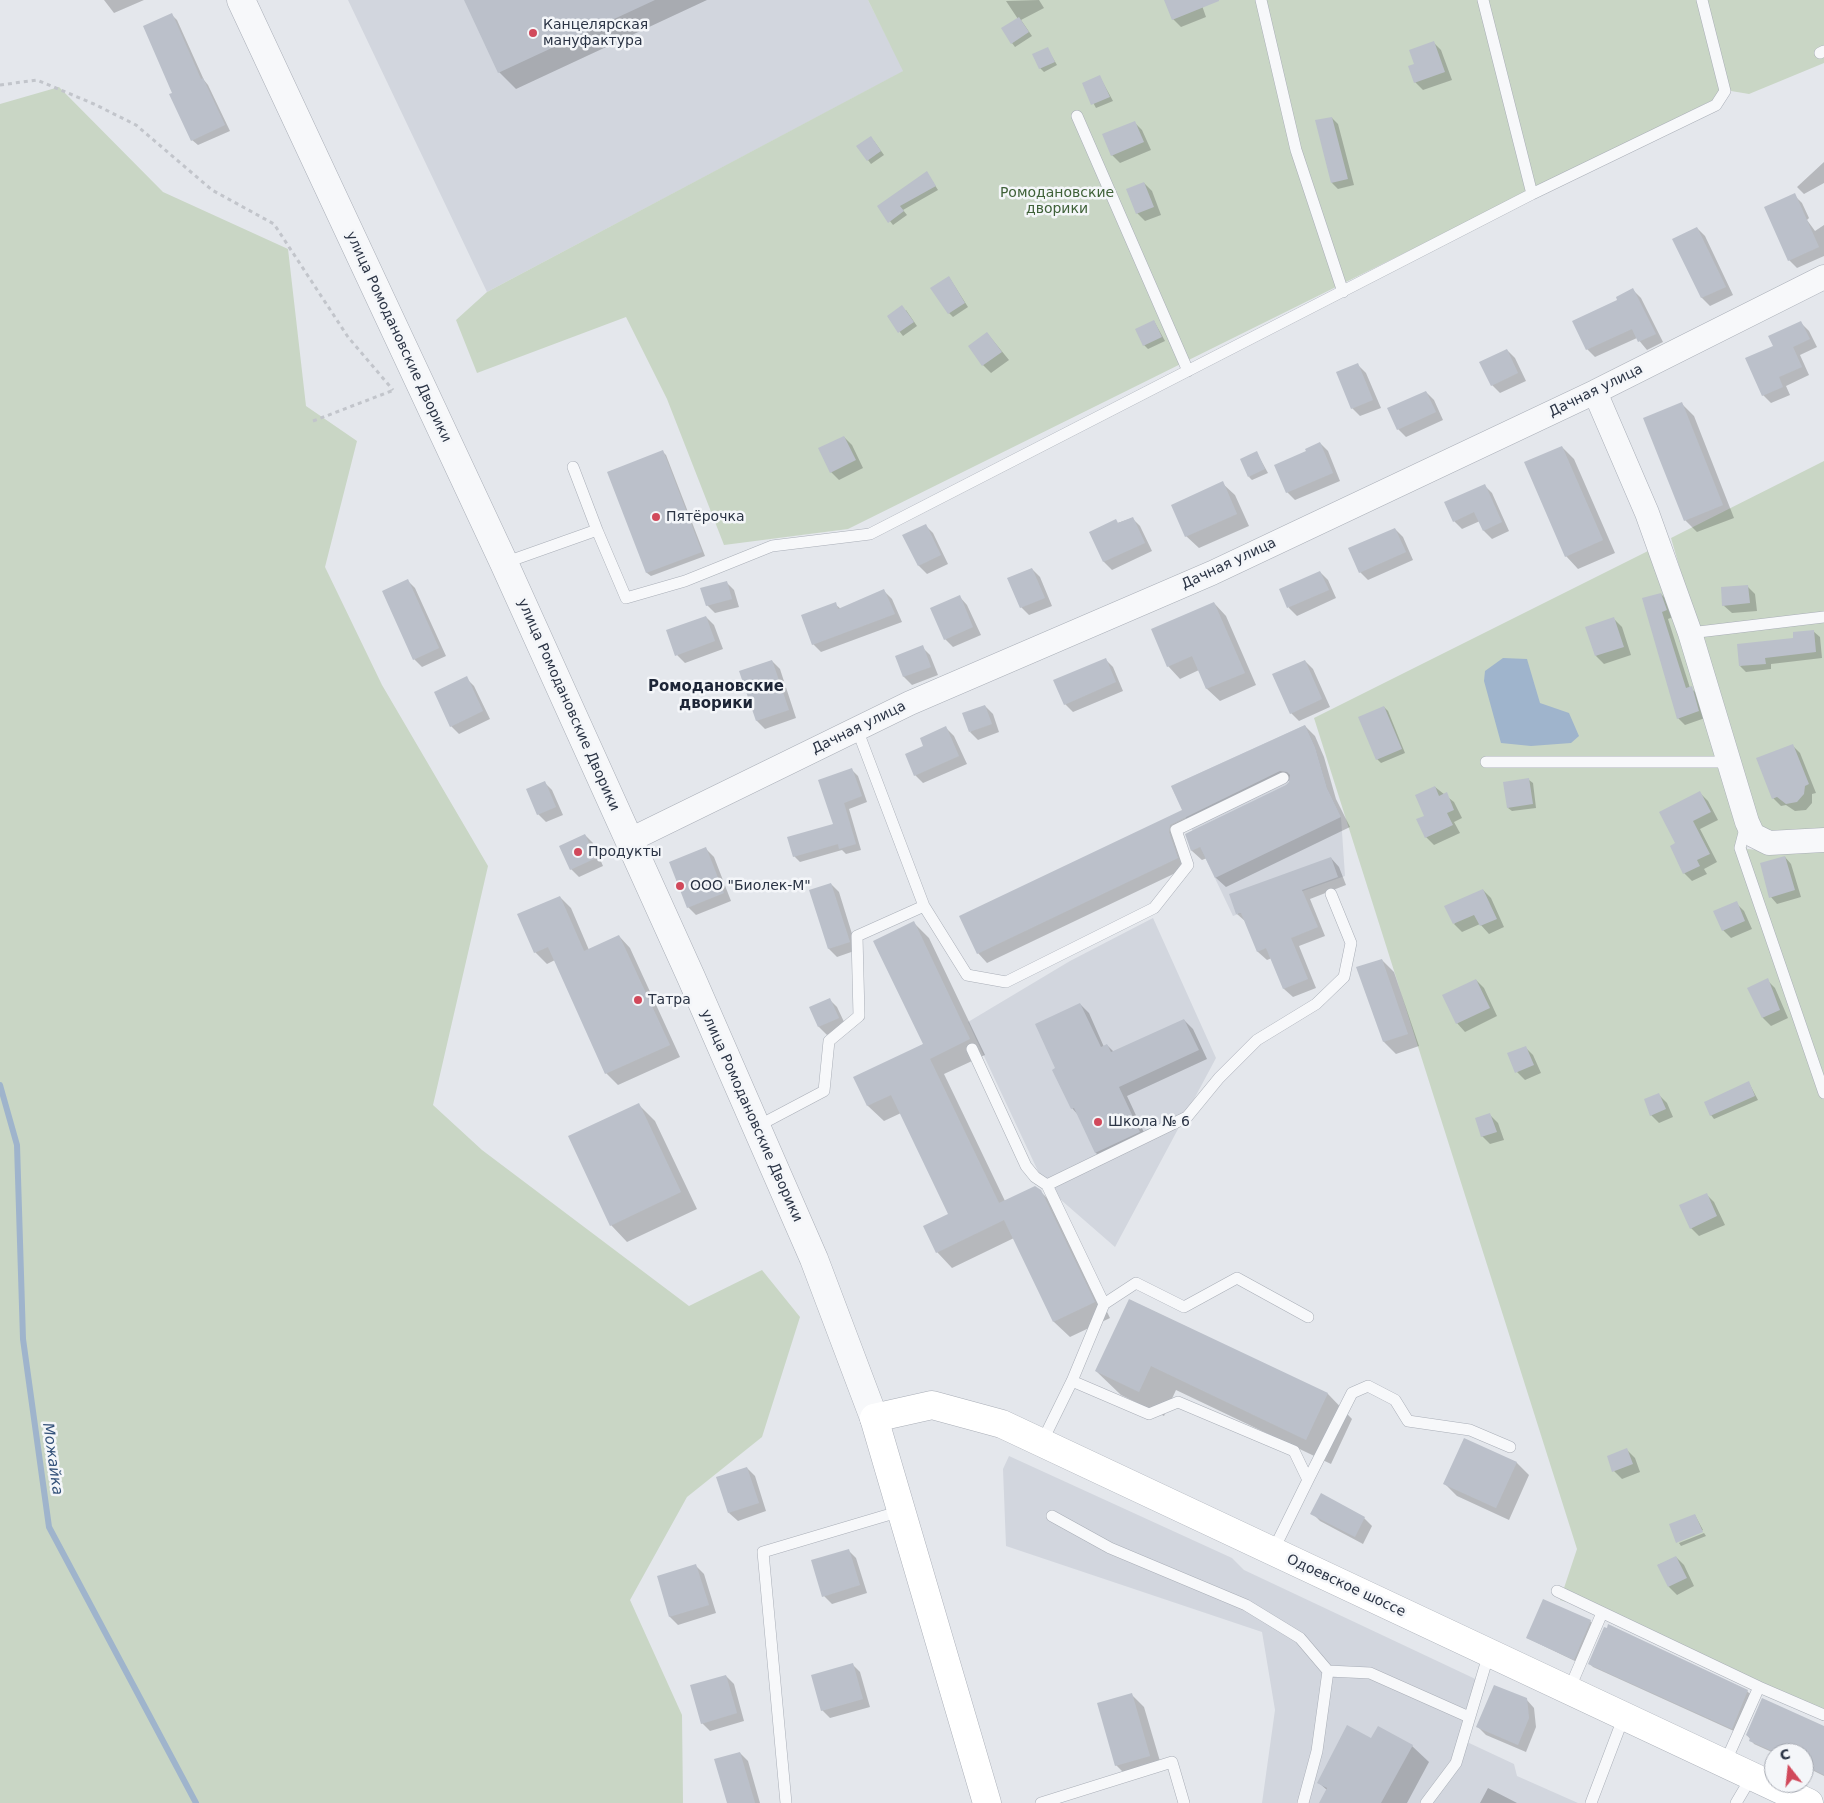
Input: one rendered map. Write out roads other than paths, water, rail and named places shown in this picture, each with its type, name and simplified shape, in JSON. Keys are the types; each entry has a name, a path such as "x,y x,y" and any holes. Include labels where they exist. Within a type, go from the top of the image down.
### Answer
{"main road":[{"name":"Одоевское шоссе","path":"874,1418 932,1406 1002,1424 1809,1803"},
{"path":"874,1418 987,1803"}],"street":[{"name":"улица Ромодановские Дворики","path":"241,0 504,563 630,840 814,1260 874,1418"},
{"name":"Дачная улица","path":"630,840 910,703 1212,573 1595,392 1824,277"},
{"path":"1595,392 1647,513 1690,634 1747,822 1753,835 1769,843 1824,840"}],"lane":[{"path":"1261,0 1296,150 1343,292"},
{"path":"1483,0 1532,194"},
{"path":"573,466 597,530 626,598 685,581 772,546 870,534 1532,194 1716,105 1725,91 1702,0"},
{"path":"1078,116 1188,371"},
{"path":"504,563 597,530"},
{"path":"1690,634 1824,617"},
{"path":"857,729 924,906 967,975 1006,982 1154,908 1188,865 1176,830 1283,778"},
{"path":"1486,762 1729,762"},
{"path":"1747,822 1740,848 1824,1093"},
{"path":"1047,1185 1187,1117 1219,1078 1257,1040 1316,1004 1344,977 1350,943 1330,894"},
{"path":"756,1127 824,1091 829,1041 859,1016 857,936 924,906"},
{"path":"972,1049 1026,1166 1035,1177 1047,1185 1104,1304"},
{"path":"1042,1442 1072,1381 1104,1304 1136,1284 1184,1307 1237,1278 1308,1317"},
{"path":"1072,1381 1149,1414 1178,1402 1294,1451 1308,1480"},
{"path":"1273,1551 1352,1393 1368,1386 1395,1400 1408,1421 1470,1430 1510,1447"},
{"path":"786,1803 763,1552 901,1511"},
{"path":"1052,1516 1110,1548 1246,1605 1300,1638 1328,1671 1370,1674 1470,1717"},
{"path":"1557,1591 1759,1687 1824,1715"},
{"path":"1569,1690 1602,1613"},
{"path":"1426,1803 1456,1763 1489,1653"},
{"path":"1303,1803 1317,1751 1328,1671"},
{"path":"1725,1763 1759,1687"},
{"path":"1591,1803 1624,1716"},
{"path":"1041,1803 1172,1762 1184,1803"},
{"path":"1736,1803 1752,1776"}],"water":[{"path":"1503,658 1527,659 1540,703 1569,713 1579,736 1571,743 1531,746 1501,743 1484,681 1485,671"}],"waterway":[{"name":"Можайка","path":"0,1085 17,1145 23,1339 49,1527 196,1803"}],"place":[{"name":"Канцелярская мануфактура","path":"533,33"},
{"name":"Пятёрочка","path":"656,517"},
{"name":"Продукты","path":"578,852"},
{"name":"ООО \"Биолек-М\"","path":"680,886"},
{"name":"Татра","path":"638,1000"},
{"name":"Школа № 6","path":"1098,1122"}],"district":[{"name":"Ромодановские дворики","path":"716,696"}]}
